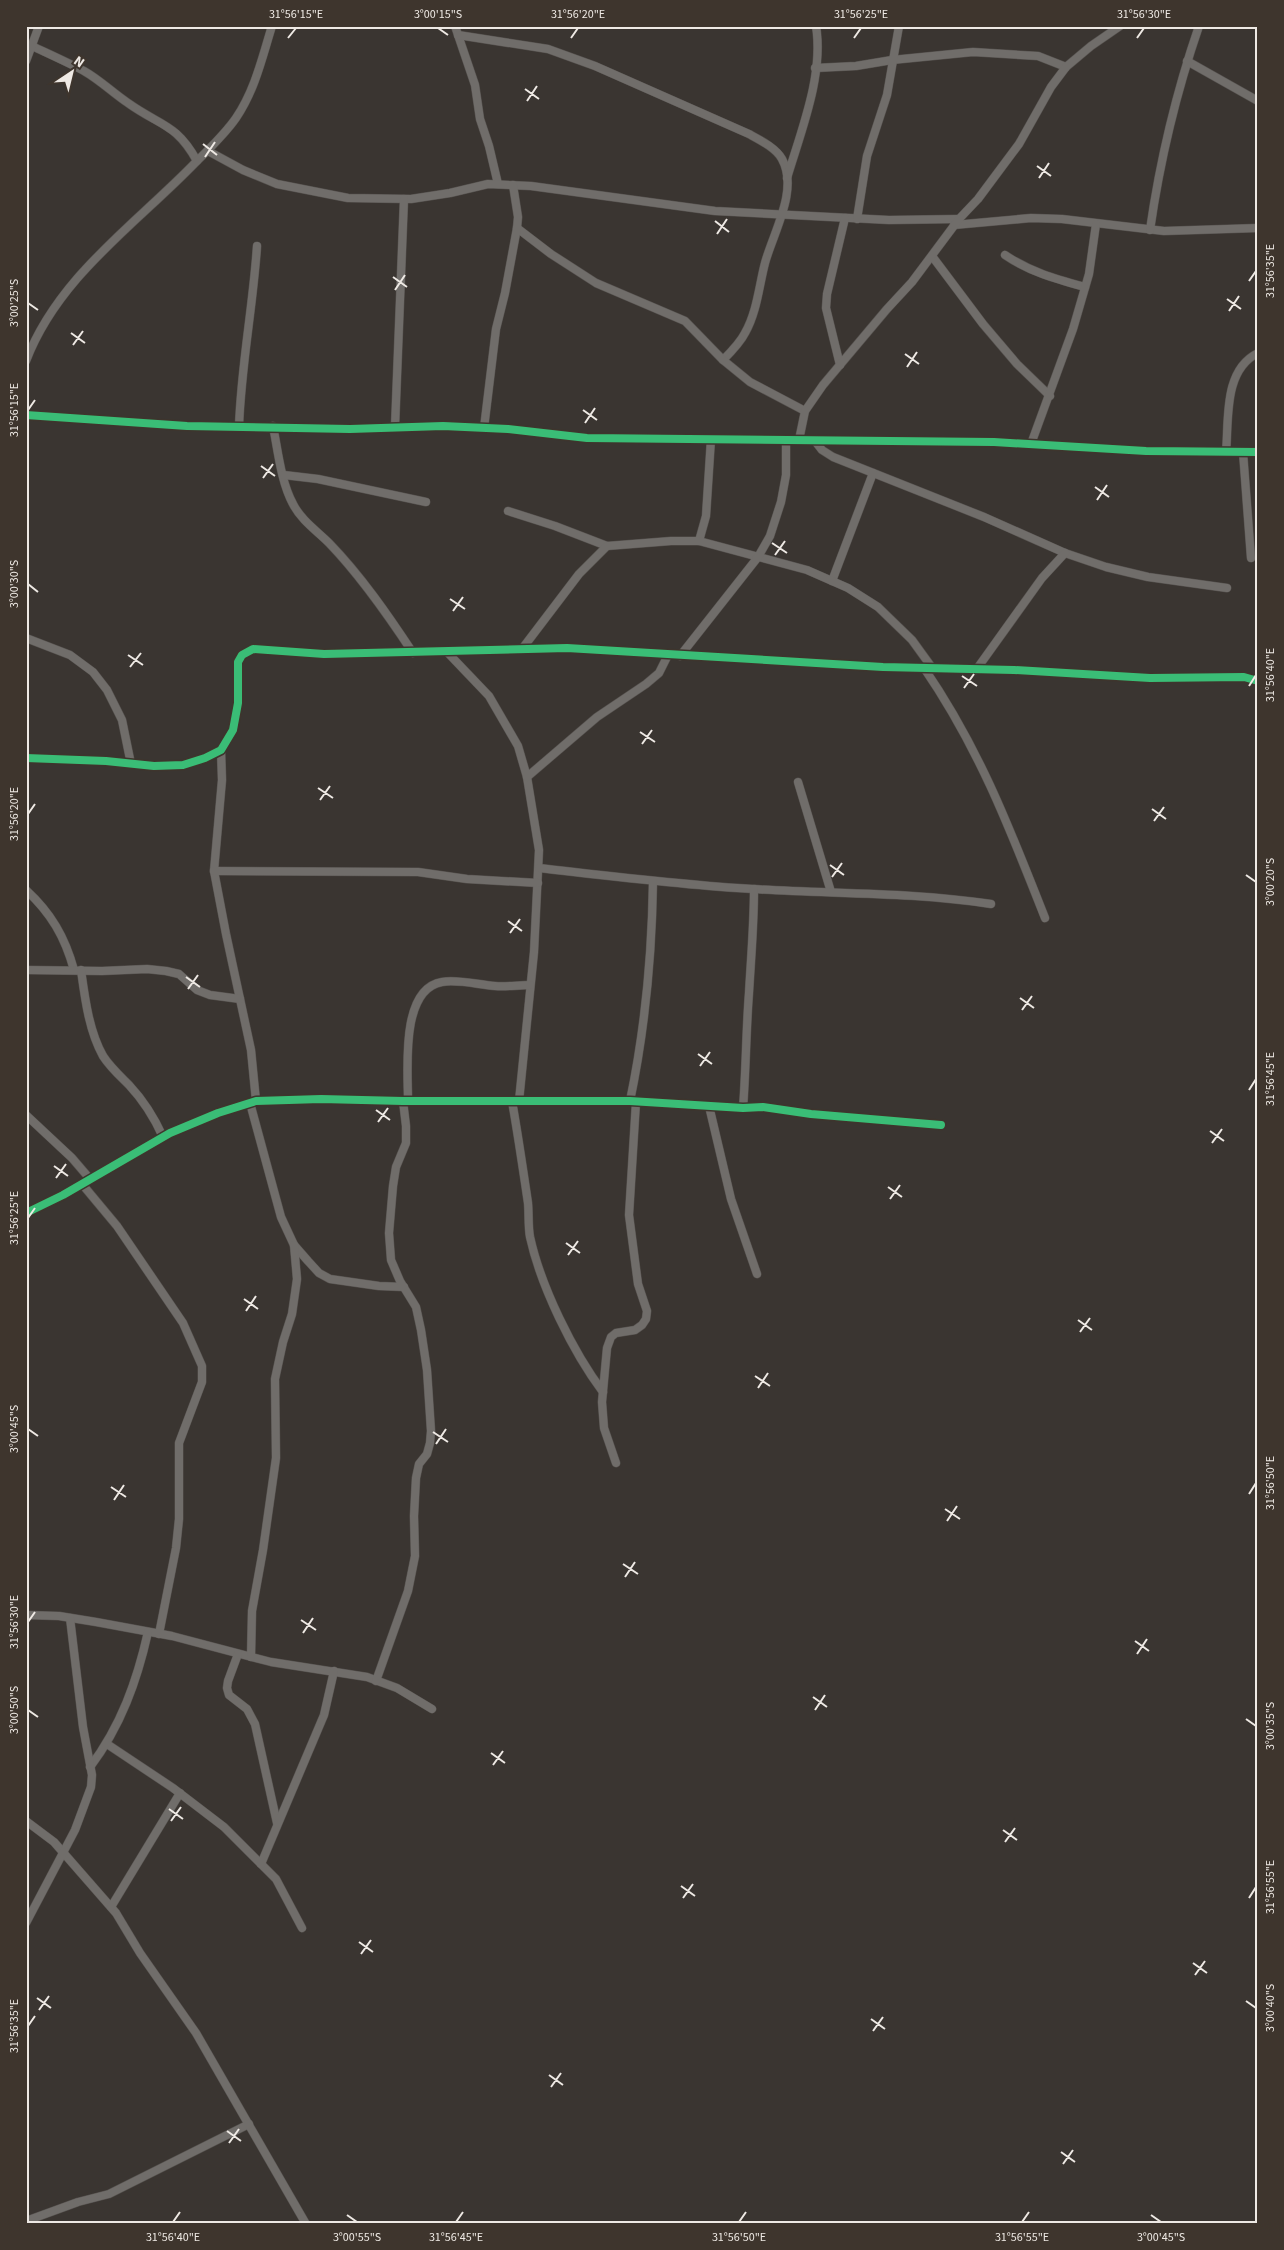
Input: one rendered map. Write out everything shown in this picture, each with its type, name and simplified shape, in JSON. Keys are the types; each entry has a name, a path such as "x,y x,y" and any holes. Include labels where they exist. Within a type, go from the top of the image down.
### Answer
{"street":[{"path":"26,62 39,26"},
{"path":"26,361 33,343 59,300 76,279 208,151 235,120 248,100 272,26"},
{"path":"455,26 475,85 480,120 489,146 498,184"},
{"path":"723,360 745,333 752,314 765,262 782,216 787,179 812,97 818,42 816,26"},
{"path":"857,219 867,156 887,95 899,26"},
{"path":"799,440 805,410 840,365 932,256 957,222 978,199 1019,144 1051,87 1066,68 1109,29 1120,26"},
{"path":"1150,230 1165,140 1199,26"},
{"path":"458,35 548,49 594,66 749,134 768,145 782,159 787,179"},
{"path":"32,46 86,72 128,104 177,132 190,148 197,162"},
{"path":"815,68 856,66 892,60 973,52 1038,56 1066,68"},
{"path":"1188,61 1258,101"},
{"path":"208,151 243,170 277,184 348,198 404,199 450,193 488,184 498,184 575,191 715,212 782,216 957,222 1031,218 1164,231 1258,228"},
{"path":"484,428 496,329 518,228 513,185"},
{"path":"395,427 404,199"},
{"path":"840,365 826,308 827,294 846,218"},
{"path":"1031,444 1050,396 1085,286 1096,224"},
{"path":"518,228 551,254 596,283 685,321 723,360 750,382 805,410"},
{"path":"240,427 244,350 254,297 257,246"},
{"path":"1004,255 1024,268 1045,276 1085,286"},
{"path":"932,256 982,324 1017,364 1050,396"},
{"path":"1226,452 1231,387 1241,369 1258,353"},
{"path":"26,415 187,426 273,426 350,429 395,427 484,428 587,438 815,441 848,439 1031,444 1146,451 1258,452"},
{"path":"273,426 293,505 308,524 329,543 394,624 414,653"},
{"path":"699,541 706,516 711,439"},
{"path":"680,656 758,557 770,536 781,502 786,475 786,440"},
{"path":"815,441 822,450 833,457 984,517 1064,553 1106,567 1148,577 1228,588"},
{"path":"1243,452 1251,558"},
{"path":"832,581 873,473"},
{"path":"284,475 318,479 426,502"},
{"path":"508,511 556,526 607,546 671,541 699,541 808,570 878,607 912,640 933,669"},
{"path":"522,649 579,574 607,546"},
{"path":"976,670 1042,578 1064,553"},
{"path":"26,638 70,654 93,672 107,690 122,720 131,764"},
{"path":"26,758 154,766 183,765 205,758 221,750 233,730 238,702 236,668 246,652 253,650 284,653 414,653 567,648 680,656 933,669 1150,678 1244,677 1258,681"},
{"path":"447,652 489,696 518,746 527,777 539,850 539,868 530,985 516,1101 529,1211 530,1236 536,1260 562,1324 588,1372 603,1392"},
{"path":"527,777 597,717 659,673 668,655"},
{"path":"924,668 945,699 984,770 1045,918"},
{"path":"221,750 222,780 214,871 251,1050 253,1102 281,1217 294,1245 319,1273 330,1279 379,1286 404,1287"},
{"path":"798,782 831,892"},
{"path":"539,868 653,881 754,889 942,897 991,904"},
{"path":"214,871 418,872 467,880 538,883"},
{"path":"616,1463 604,1428 603,1392 607,1348 611,1337 635,1330 642,1325 646,1319 647,1311 638,1284 633,1258 629,1214 633,1101 652,939 653,881"},
{"path":"743,1108 752,959 754,889"},
{"path":"26,890 41,904 62,934 77,970 96,1043 104,1058 146,1105 163,1137"},
{"path":"26,970 147,969 166,971 179,974 197,990 210,995 240,999"},
{"path":"376,1681 408,1591 415,1556 414,1516 416,1478 419,1464 427,1454 430,1443 427,1370 421,1330 416,1307 391,1260 389,1233 396,1167 406,1143 406,1101 411,1016 421,995 432,984 444,982 498,986 530,985"},
{"path":"26,1212 82,1184 163,1137 218,1113 253,1102 329,1099 633,1101 743,1108 763,1107 811,1114 941,1125"},
{"path":"709,1106 731,1199 757,1274"},
{"path":"26,1115 72,1158 90,1179"},
{"path":"82,1184 117,1226 183,1323 202,1366 202,1382 179,1443 179,1520 176,1548 159,1634"},
{"path":"251,1657 252,1611 276,1458 275,1379 283,1342 292,1314 296,1279 294,1245"},
{"path":"26,1615 70,1618 159,1634 251,1657 315,1670 334,1671 397,1688 432,1709"},
{"path":"26,1923 75,1830 91,1787 70,1618"},
{"path":"90,1767 107,1744 129,1696 140,1666 148,1632"},
{"path":"238,1654 227,1688 229,1695 247,1709 255,1724 277,1823"},
{"path":"261,1864 324,1715 334,1671"},
{"path":"107,1744 180,1793 224,1827 276,1879 302,1928"},
{"path":"111,1907 180,1793"},
{"path":"26,1821 63,1851 111,1907 196,2034 306,2224"},
{"path":"26,2221 78,2202 109,2194 249,2124"}],"cycle path":[{"path":"26,415 187,426 350,429 443,426 508,429 587,438 994,442 1146,451 1258,452"},
{"path":"26,758 106,761 154,766 183,765 205,758 221,750 233,730 238,703 238,662 242,655 253,649 324,654 567,648 883,667 1014,670 1150,678 1244,677 1258,681"},
{"path":"26,1213 63,1195 170,1133 218,1113 256,1101 321,1099 630,1101 743,1108 763,1107 811,1114 941,1125"}]}
